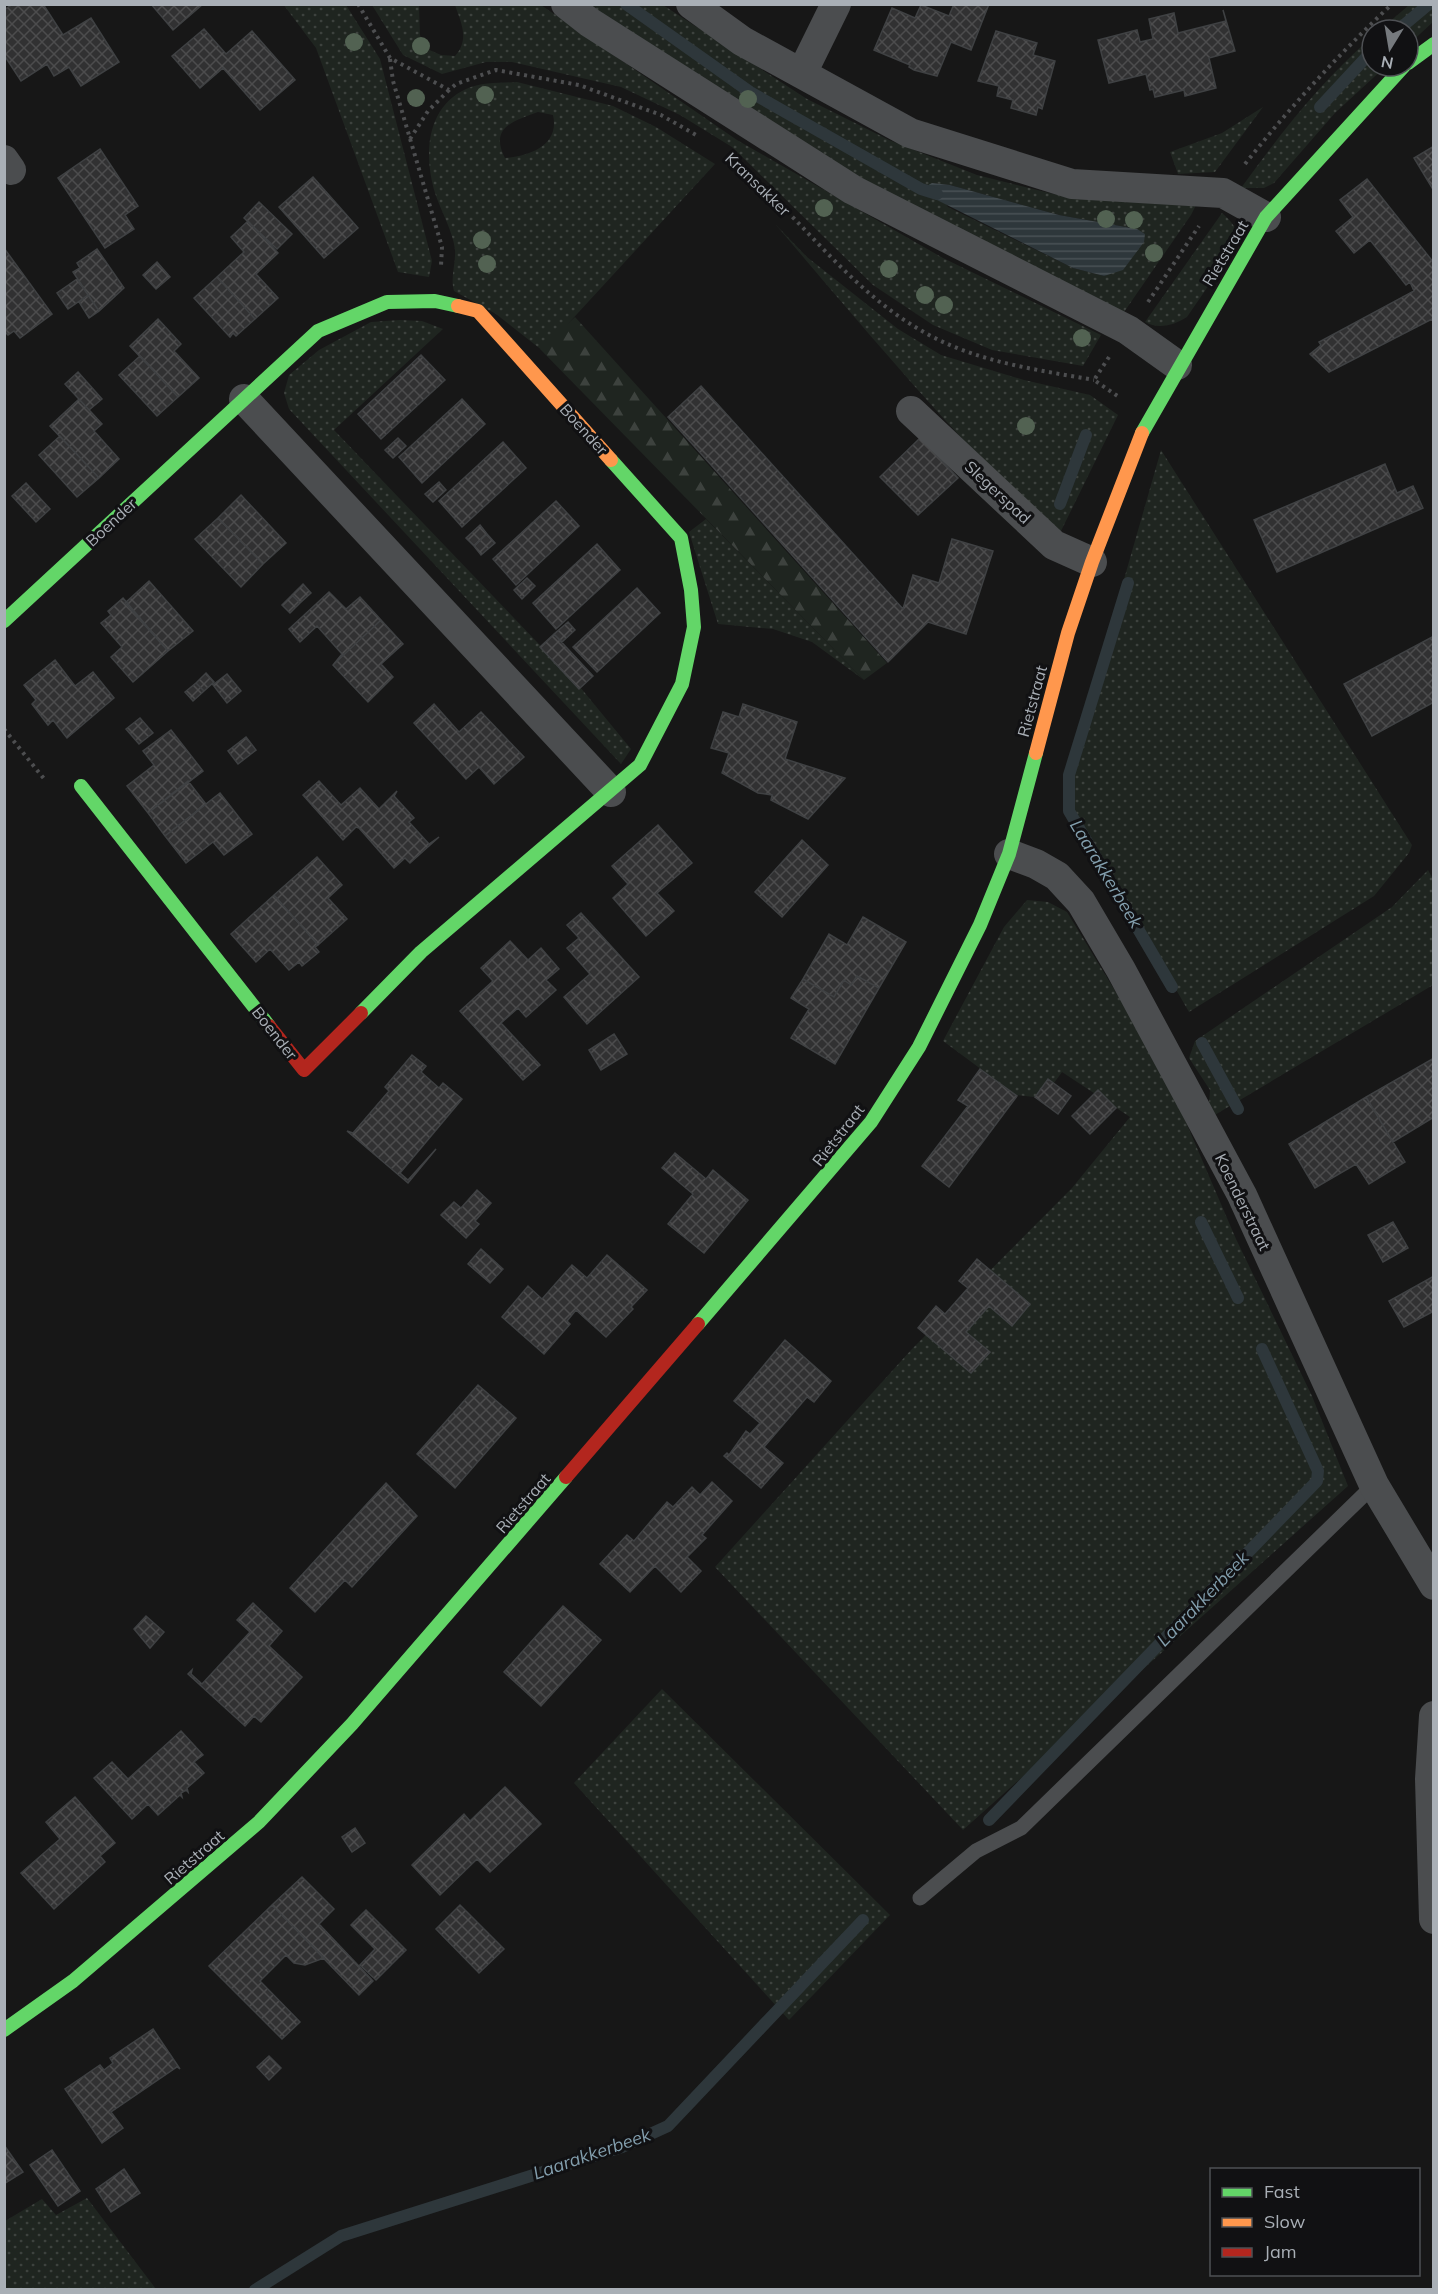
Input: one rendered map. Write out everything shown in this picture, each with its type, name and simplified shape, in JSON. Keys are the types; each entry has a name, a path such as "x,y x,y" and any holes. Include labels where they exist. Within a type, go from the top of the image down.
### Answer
{"street":[{"path":"566,4 589,22 853,190 1128,330 1177,365"},
{"path":"691,4 742,41 910,133 1072,184 1223,192 1266,217"},
{"path":"802,74 836,4"},
{"path":"1420,54 1434,44"},
{"name":"Rietstraat","path":"4,2030 73,1981 259,1822 352,1724 430,1636 871,1122 919,1047 980,924 1009,854 1068,633 1092,562 1147,421 1177,365 1266,217 1393,78"},
{"name":"Boender","path":"4,621 318,331 387,302 435,301 478,311 681,538 691,590 694,627 682,684 640,765 421,952 323,1053 303,1070 81,786"},
{"path":"244,399 611,792"},
{"name":"Slegerspad","path":"911,411 1054,545 1092,562"},
{"name":"Koenderstraat","path":"1009,854 1036,864 1058,876 1081,902 1121,970 1242,1195 1374,1485 1434,1585"},
{"path":"1434,1716 1430,1779 1434,1919"}],"lane":[{"path":"920,1898 976,1851 1021,1828 1374,1485"}],"path":[{"path":"358,4 390,58 393,81 442,247 435,301"},
{"path":"390,58 449,90"},
{"path":"410,140 428,111 456,84 496,70 579,85 661,115 703,138"},
{"name":"Kransakker","path":"724,150 780,204 844,273 884,307 932,337 1005,364 1094,380"},
{"path":"4,729 58,797 81,786"}],"green space":[{"path":"283,4 346,5 380,59 432,261 429,277 398,272 316,48"},
{"path":"372,5 419,5 420,35 425,48 441,55 455,56 460,50 463,31 455,5 541,5 737,140 943,258 1101,335 1083,366 992,350 933,325 873,285 732,147 680,115 621,87 512,62 486,62 442,74 403,55"},
{"path":"589,5 663,5 807,99 889,140 977,175 1070,198 1197,203 1122,315 932,223","holes":["932,183 950,185 1059,215 1137,229 1104,276 1073,268 948,207"]},
{"path":"1409,5 1433,5 1433,22 1420,34 1420,18 1394,18"},
{"path":"1360,48 1360,78 1373,78 1335,113 1274,183 1264,188 1241,188 1302,108"},
{"path":"517,82 613,106 656,127 715,164 543,351 496,314 454,291 454,243 435,193 429,164 429,149 435,121 442,108 452,97 478,85","holes":["538,112 553,115 552,134 541,147 524,155 505,158 500,139 506,127"]},
{"path":"1263,107 1215,172 1178,174 1170,152 1222,133"},
{"path":"1222,213 1234,226 1237,244 1187,317 1166,326 1155,326 1145,322"},
{"path":"776,225 807,257 898,329 941,355 1024,380 1090,395 1118,415 1061,531 1039,519 1010,491 904,375"},
{"path":"575,317 887,663 864,680 540,349"},
{"path":"422,321 443,329 334,430 580,687 631,749 621,764 289,409 284,393 289,375 319,350 371,322"},
{"path":"1161,450 1412,845 1409,853 1374,896 1189,1012 1071,808 1076,747"},
{"path":"706,519 864,680 812,642 773,629 718,624 689,532"},
{"path":"1428,870 1433,879 1433,985 1208,1119 1210,1090 1189,1058 1195,1041 1392,907"},
{"path":"1027,900 1048,902 1067,912 1164,1071 1236,1239 1312,1396 1348,1486 963,1830 715,1567 911,1350 1072,1188 1130,1117 1062,1072 1043,1098 1016,1095 943,1041 1004,927"},
{"path":"662,1689 890,1915 789,2020 574,1783"},
{"path":"87,2198 156,2289 5,2289 5,2221 42,2199 56,2215"}],"shaded area":[{"path":"932,183 950,185 1059,215 1137,229 1145,234 1144,242 1123,270 1104,276 1073,268 925,194 921,189"}],"building":[{"path":"13,4 43,4 63,35 91,18 119,62 81,86 69,67 54,76 47,64 21,81 4,55 4,10"},
{"path":"151,4 203,4 173,30"},
{"path":"954,4 989,4 971,50 951,42 937,76 914,70 909,67 910,65 874,50 892,8 915,18 921,5 949,16"},
{"path":"1223,10 1235,51 1209,58 1216,88 1185,96 1184,90 1155,97 1153,89 1150,90 1146,74 1109,83 1098,40 1137,30 1140,42 1153,39 1149,19 1174,13 1178,33 1226,21"},
{"path":"204,29 226,54 252,31 295,80 260,110 223,68 200,88 172,56"},
{"path":"996,31 1037,43 1033,55 1055,61 1042,109 1038,107 1036,115 1011,108 1013,100 997,96 999,86 978,81"},
{"path":"1434,146 1434,191 1414,158"},
{"path":"100,149 138,206 125,215 134,229 105,248 58,178"},
{"path":"313,177 358,228 324,258 279,207"},
{"path":"1367,179 1434,263 1434,323 1432,319 1329,372 1310,354 1321,345 1319,342 1414,291 1410,282 1406,285 1370,240 1354,253 1336,231 1353,217 1340,200"},
{"path":"259,202 292,234 277,249 244,218"},
{"path":"248,221 278,253 256,274 278,298 255,319 217,277 244,252 231,237"},
{"path":"4,248 52,314 20,338 14,331 8,335 4,331"},
{"path":"97,249 124,288 99,311 73,272 80,268 77,263"},
{"path":"157,262 170,277 156,289 143,275"},
{"path":"217,277 255,319 236,336 233,333 230,337 194,298"},
{"path":"77,279 88,295 68,309 57,293"},
{"path":"88,295 99,311 89,318 79,302"},
{"path":"158,319 181,344 174,351 199,378 178,397 130,346"},
{"path":"421,355 445,380 381,439 358,414"},
{"path":"140,356 178,397 157,416 119,375"},
{"path":"78,372 102,399 89,410 65,384"},
{"path":"701,386 903,609 913,575 939,583 952,539 993,551 966,634 928,622 888,662 668,417"},
{"path":"79,399 102,424 94,431 119,459 99,478 50,426"},
{"path":"462,399 485,424 422,483 399,457"},
{"path":"60,436 99,478 77,497 39,455"},
{"path":"398,438 406,446 393,458 385,450"},
{"path":"920,438 958,478 918,515 880,477"},
{"path":"503,442 526,468 462,527 439,501"},
{"path":"1385,464 1397,493 1413,486 1423,508 1277,572 1254,520"},
{"path":"439,482 446,490 433,502 425,494"},
{"path":"26,483 50,509 36,522 12,496"},
{"path":"241,495 286,543 263,564 218,518"},
{"path":"556,501 579,526 516,585 493,559"},
{"path":"218,518 263,564 241,587 195,539"},
{"path":"480,525 487,534 474,546 466,538"},
{"path":"487,534 495,543 481,555 474,546"},
{"path":"597,544 620,570 556,629 533,603"},
{"path":"527,578 535,586 522,599 514,590"},
{"path":"149,581 193,631 168,651 125,603"},
{"path":"303,584 311,593 300,603 292,595"},
{"path":"637,588 660,613 597,672 573,647"},
{"path":"329,592 346,609 360,597 381,620 333,665 342,654 317,626 300,642 289,629"},
{"path":"292,595 300,603 290,613 282,605"},
{"path":"123,598 168,651 133,682 111,657 122,647 101,623 111,615 108,611"},
{"path":"381,620 403,644 381,664 393,677 368,702 333,665"},
{"path":"568,622 575,630 562,642 554,634"},
{"path":"554,634 593,676 579,689 540,647"},
{"path":"1434,636 1434,702 1372,736 1344,684"},
{"path":"55,660 75,686 93,672 114,698 67,738 53,720 48,725 32,704 36,700 24,685"},
{"path":"206,673 214,682 204,691 196,683"},
{"path":"227,674 241,691 227,703 213,685"},
{"path":"196,683 204,691 193,701 185,692"},
{"path":"434,704 459,732 481,712 524,757 494,784 479,767 466,779 414,723"},
{"path":"743,704 797,722 785,759 845,778 808,819 771,800 772,795 758,793 722,773 729,753 711,748 723,712 739,717"},
{"path":"140,718 153,733 139,744 126,729"},
{"path":"171,730 203,771 148,813 127,786 154,765 143,751"},
{"path":"246,737 256,750 238,764 228,751"},
{"path":"188,781 206,804 165,836 148,813"},
{"path":"319,781 341,805 360,788 379,809 397,791 394,796 414,818 409,822 429,844 439,837 410,863 405,858 394,868 359,828 356,827 343,840 303,795"},
{"path":"220,793 252,834 224,855 213,842 186,863 165,836"},
{"path":"658,825 692,863 657,893 674,911 646,936 613,898 628,884 612,866"},
{"path":"802,840 828,865 782,917 755,892"},
{"path":"317,857 342,885 328,898 347,919 318,945 274,895"},
{"path":"274,895 318,945 315,947 319,952 302,966 299,962 289,970 270,949 256,962 231,934"},
{"path":"581,913 639,977 587,1024 564,997 590,974 567,948 579,938 567,925"},
{"path":"863,917 906,942 879,988 857,976 851,985 844,980 834,997 803,979 829,934 847,945"},
{"path":"510,941 528,960 541,948 559,969 546,980 556,990 526,1017 518,1008 501,1023 540,1065 523,1080 460,1011 493,981 481,968"},
{"path":"857,976 879,988 835,1064 791,1038 809,1009 791,998 803,979 834,997 844,980 851,985"},
{"path":"614,1034 627,1054 601,1070 589,1050"},
{"path":"412,1055 426,1066 421,1072 439,1088 443,1083 462,1099 400,1173 408,1180 436,1149 408,1183 347,1131 353,1133 389,1091 385,1087"},
{"path":"1434,1058 1434,1117 1393,1142 1366,1097"},
{"path":"980,1069 1017,1096 949,1187 922,1166 968,1106 958,1100"},
{"path":"1048,1079 1071,1096 1058,1114 1035,1097"},
{"path":"1098,1090 1116,1108 1090,1134 1072,1116"},
{"path":"1366,1097 1405,1162 1369,1184 1356,1164 1315,1188 1289,1144"},
{"path":"675,1153 706,1179 713,1170 748,1200 704,1253 668,1224 693,1194 662,1168"},
{"path":"477,1190 491,1203 475,1221 479,1224 466,1238 441,1215 454,1202 461,1208"},
{"path":"1393,1222 1408,1248 1383,1262 1368,1235"},
{"path":"481,1249 503,1269 490,1283 468,1264"},
{"path":"607,1255 647,1290 631,1307 633,1309 606,1337 576,1310 567,1321 570,1324 544,1354 502,1317 528,1286 542,1299 572,1265 587,1278"},
{"path":"977,1259 1030,1304 1012,1326 989,1306 966,1332 990,1352 971,1373 918,1328 936,1306 945,1314 968,1288 959,1281"},
{"path":"1434,1276 1434,1311 1404,1327 1389,1301"},
{"path":"785,1340 831,1381 814,1402 807,1397 764,1447 783,1463 761,1488 724,1456 727,1453 729,1455 746,1431 750,1434 760,1423 734,1401"},
{"path":"478,1385 516,1418 455,1488 417,1454"},
{"path":"712,1482 732,1501 702,1535 706,1538 687,1557 701,1571 681,1592 655,1566 630,1592 600,1564 627,1535 634,1541 667,1502 673,1507 692,1487 700,1495"},
{"path":"386,1483 417,1516 352,1587 345,1580 315,1612 290,1588"},
{"path":"253,1603 282,1631 269,1646 302,1677 261,1722 254,1716 245,1726 188,1674 192,1670 191,1674 202,1684 250,1632 237,1620"},
{"path":"563,1606 601,1640 541,1706 504,1672"},
{"path":"146,1616 164,1632 150,1648 134,1629"},
{"path":"181,1731 203,1755 194,1762 204,1773 187,1788 188,1792 186,1790 181,1793 182,1797 180,1795 158,1815 148,1804 132,1819 94,1778 112,1762 128,1779"},
{"path":"505,1787 541,1824 490,1872 477,1859 440,1895 412,1865 464,1814 470,1821"},
{"path":"75,1797 115,1843 100,1856 105,1862 54,1909 21,1873 60,1839 46,1822"},
{"path":"355,1828 365,1843 352,1852 342,1837"},
{"path":"302,1877 334,1909 319,1924 373,1981 359,1995 272,1905"},
{"path":"272,1905 324,1958 305,1965 294,1963 286,1955 260,1981 300,2022 282,2039 209,1966"},
{"path":"460,1905 504,1949 479,1973 436,1929"},
{"path":"366,1910 406,1950 376,1980 360,1965 375,1949 351,1925"},
{"path":"153,2029 180,2069 177,2067 111,2112 123,2128 102,2143 65,2089 100,2065 104,2070 113,2063 110,2058"},
{"path":"269,2056 281,2068 269,2080 257,2067"},
{"path":"4,2145 23,2172 4,2184"},
{"path":"52,2150 80,2191 58,2206 30,2165"},
{"path":"124,2169 140,2193 111,2212 96,2189"}],"waterway":[{"path":"626,4 750,92 921,189 937,194"},
{"path":"1412,18 1429,4"},
{"path":"1320,107 1360,64"},
{"path":"1060,504 1086,435"},
{"name":"Laarakkerbeek","path":"1128,583 1069,775 1069,811 1172,987"},
{"name":"Laarakkerbeek","path":"1202,1043 1238,1109"},
{"name":"Laarakkerbeek","path":"1201,1222 1238,1298"},
{"name":"Laarakkerbeek","path":"989,1820 1317,1481 1318,1471 1262,1349"},
{"name":"Laarakkerbeek","path":"255,2290 341,2236 622,2147 668,2126 863,1920"}],"traffic: fast":[{"path":"1420,54 1434,44"},
{"path":"1142,433 1266,217 1393,78"},
{"path":"4,621 318,331 387,302 435,301 458,306"},
{"path":"361,1013 421,952 640,765 682,684 694,627 691,590 681,538 611,460"},
{"path":"698,1324 871,1122 919,1047 980,925 1009,854 1036,753"},
{"path":"81,786 269,1026"},
{"path":"4,2030 73,1981 259,1822 352,1724 566,1477"}],"traffic: slow":[{"path":"458,306 478,311 611,460"},
{"path":"1036,753 1068,633 1092,562 1142,433"}],"traffic: jam":[{"path":"269,1026 304,1070 361,1013"},
{"path":"566,1477 698,1324"}]}
